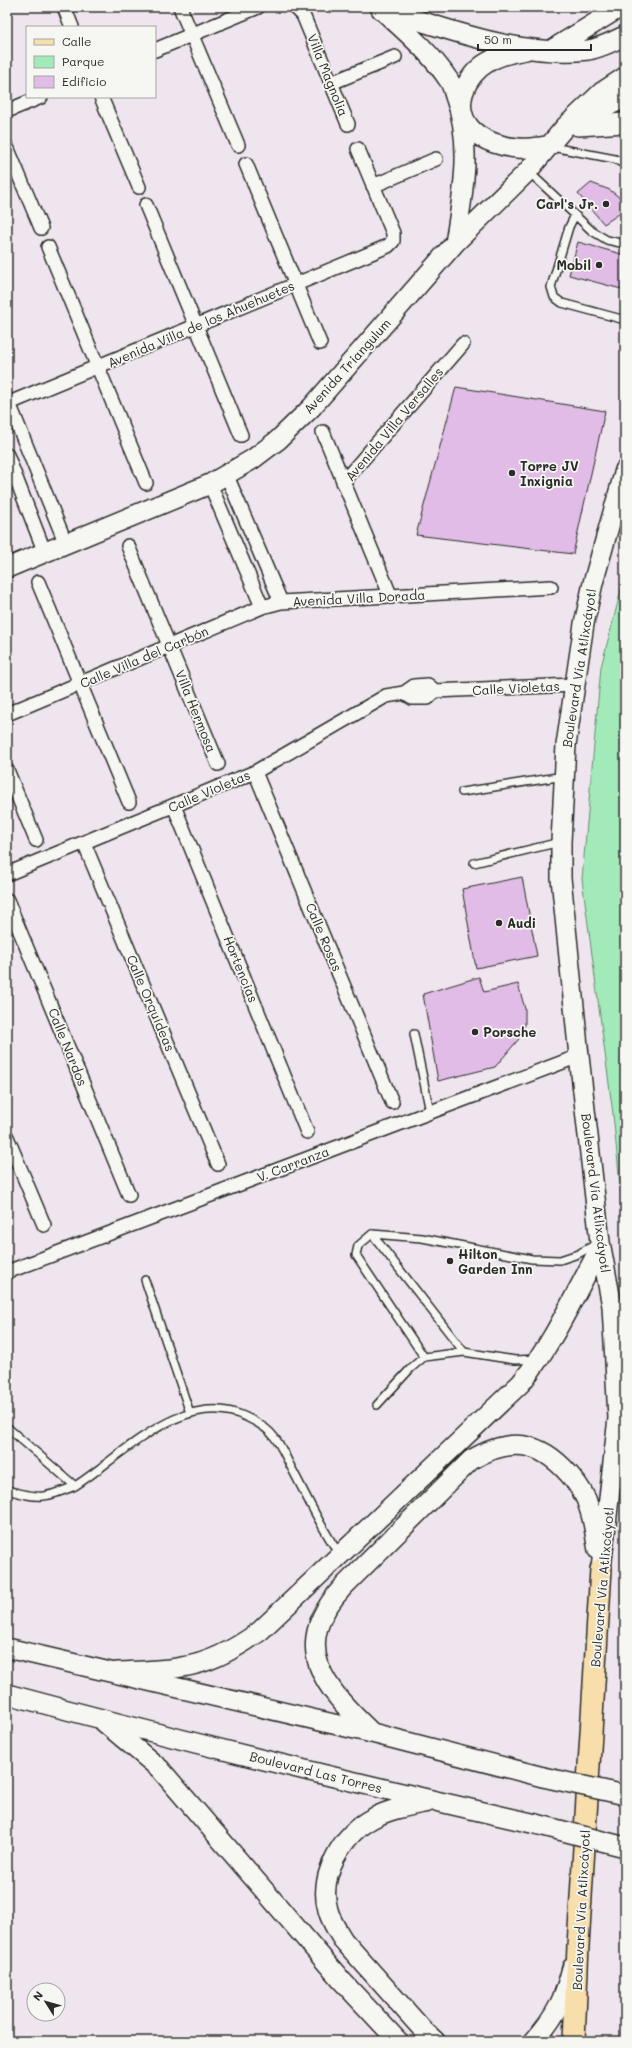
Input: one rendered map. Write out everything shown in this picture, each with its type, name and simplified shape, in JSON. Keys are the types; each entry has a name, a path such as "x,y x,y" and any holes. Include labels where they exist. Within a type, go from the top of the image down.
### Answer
{"main road":[{"path":"378,8 466,35 543,49 621,7"},
{"path":"378,8 429,54 449,80 462,113 472,130 489,140 519,148 548,146"},
{"path":"455,243 464,190 466,147 462,113 462,96 467,82 476,71 488,62 506,54 543,49 589,50 625,36"},
{"name":"Avenida Triangulum","path":"7,568 227,476 278,440 311,408 455,243 528,170 565,127 620,80"},
{"path":"565,127 625,98"},
{"path":"565,127 625,122"},
{"name":"Boulevard Vía Atlixcáyotl","path":"574,2041 578,1946 601,1569 618,1418 612,1306 600,1245 579,1056 561,878 561,842 564,776 574,685 593,582 625,470"},
{"path":"117,1672 183,1667 214,1658 238,1647 260,1631 521,1383 541,1358 559,1329 600,1245"},
{"path":"372,1733 335,1696 325,1682 317,1665 315,1647 317,1630 322,1614 331,1599 343,1586 471,1460 500,1446 518,1444 535,1448 554,1459 573,1478 589,1507 601,1569"},
{"path":"7,1648 117,1672 372,1733 543,1777 625,1795"},
{"name":"Boulevard Las Torres","path":"7,1694 100,1719 432,1801 536,1824 625,1847"},
{"path":"100,1719 160,1769 342,1981 398,2041"},
{"path":"432,1801 385,1812 358,1828 346,1841 335,1858 328,1876 325,1894 327,1910 333,1924 343,1940 424,2031 435,2041"},
{"path":"534,2041 547,2027 559,2009 566,1993 578,1946"}],"street":[{"path":"64,7 72,26"},
{"path":"180,7 238,146"},
{"path":"156,50 258,7"},
{"name":"Villa Magnolia","path":"295,7 302,15 348,124"},
{"path":"331,83 395,57"},
{"path":"7,111 39,98"},
{"path":"101,98 139,187"},
{"path":"7,147 41,228"},
{"path":"358,149 373,186 436,159"},
{"path":"246,164 320,343"},
{"name":"Avenida Villa de los Ahuehuetes","path":"8,404 388,246 393,241 392,233 373,186"},
{"path":"146,205 242,435"},
{"path":"48,247 146,483"},
{"name":"Avenida Villa Versalles","path":"391,597 343,482 462,344"},
{"path":"8,404 66,544"},
{"path":"323,432 343,482"},
{"path":"7,454 45,553"},
{"name":"Avenida Villa Dorada","path":"227,476 281,602 550,587"},
{"path":"210,484 262,607"},
{"name":"Villa Hermosa","path":"128,546 218,764"},
{"path":"38,582 128,802"},
{"name":"Calle Villa del Carbón","path":"7,714 262,607 281,602"},
{"name":"Calle Violetas","path":"7,874 256,772 367,706 386,696 404,693 414,686 428,686 435,692 574,685"},
{"path":"7,770 36,840"},
{"name":"Calle Rosas","path":"256,772 392,1102"},
{"name":"Hortencias","path":"174,806 307,1132"},
{"name":"Calle Orquídeas","path":"84,843 218,1164"},
{"name":"Calle Nardos","path":"7,900 128,1195"},
{"name":"V. Carranza","path":"7,1272 579,1056"},
{"path":"7,1137 44,1225"}],"lane":[{"path":"548,146 615,159 625,165"},
{"path":"528,170 592,230 607,240 625,244"},
{"path":"575,215 569,227 551,287 554,297 562,303 625,320"},
{"path":"462,792 564,776"},
{"path":"474,863 561,842"},
{"path":"414,1034 430,1112"},
{"path":"372,1234 464,1352"},
{"path":"424,1357 356,1255 358,1246 372,1234 422,1238 532,1259 560,1260 600,1245"},
{"path":"145,1280 190,1413"},
{"path":"377,1405 411,1368 424,1357 464,1352 515,1360 541,1358"},
{"path":"7,1490 36,1498 48,1496 75,1486 148,1433 190,1413 202,1410 234,1411 261,1424 275,1437 328,1536 340,1555"},
{"path":"8,1428 75,1486"}],"green space":[{"path":"625,575 625,1234 613,1114 582,879 601,667"}],"building":[{"name":"Carl's Jr.","path":"591,183 610,190 625,202 625,210 604,224 578,194"},
{"name":"Mobil","path":"578,242 625,255 625,290 569,275"},
{"name":"Torre JV Inxignia","path":"456,387 605,411 573,554 416,535"},
{"name":"Audi","path":"522,877 537,956 476,968 462,889"},
{"name":"Porsche","path":"479,977 484,992 518,984 525,1009 525,1025 518,1040 495,1067 438,1081 423,994"}],"place":[{"name":"Carl's Jr.","path":"606,204"},
{"name":"Mobil","path":"599,265"},
{"name":"Torre JV Inxignia","path":"512,473"},
{"name":"Audi","path":"499,923"},
{"name":"Porsche","path":"475,1032"},
{"name":"Hilton Garden Inn","path":"450,1261"}]}
